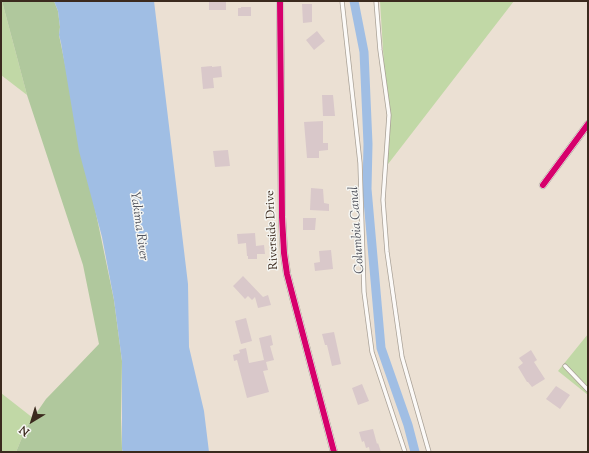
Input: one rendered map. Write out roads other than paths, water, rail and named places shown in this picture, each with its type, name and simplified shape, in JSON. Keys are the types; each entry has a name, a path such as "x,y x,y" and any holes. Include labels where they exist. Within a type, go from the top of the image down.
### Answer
{"street":[{"name":"Riverside Drive","path":"280,1 282,217 285,260 291,290 334,452"},
{"path":"543,185 588,124"}],"lane":[{"path":"342,1 360,163 364,292 372,352 405,452"},
{"path":"376,1 380,50 389,115 383,200 388,252 402,357 429,452"},
{"path":"565,366 588,390"}],"water":[{"name":"Yakima River","path":"54,1 154,1 188,284 189,347 204,411 209,452 123,452 122,361 114,300 102,237 79,151 59,35 60,27 58,11"}],"waterway":[{"name":"Columbia Canal","path":"354,1 364,52 368,144 367,189 381,348 408,425 415,452"}]}
